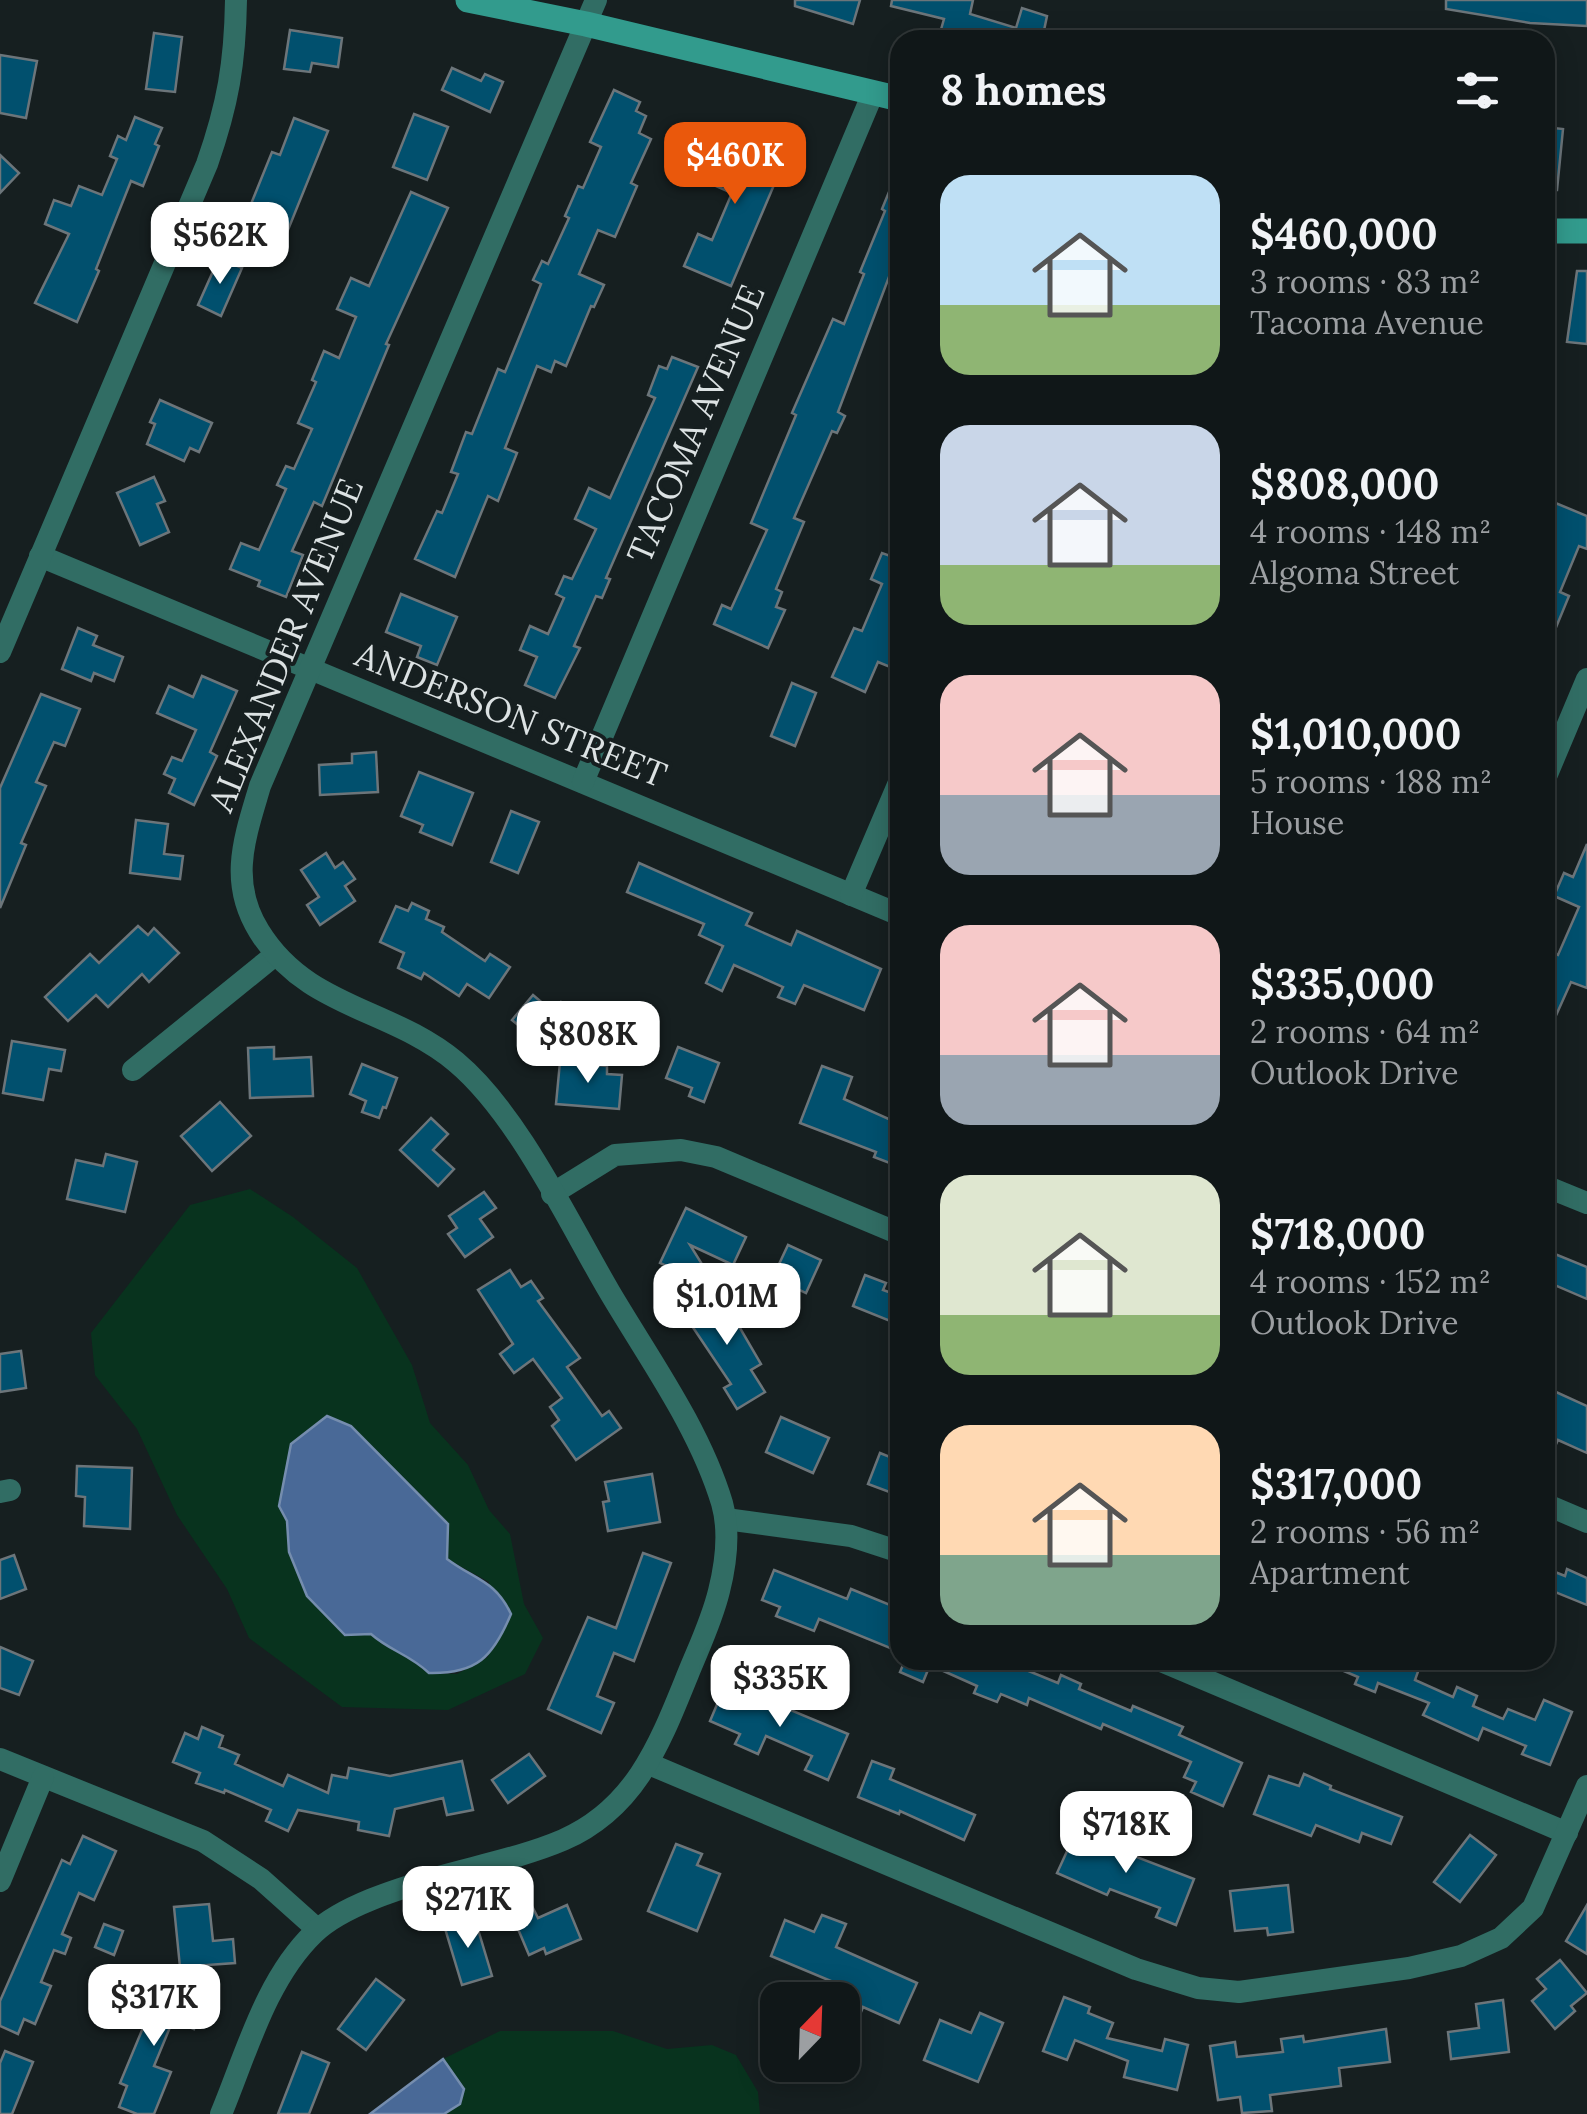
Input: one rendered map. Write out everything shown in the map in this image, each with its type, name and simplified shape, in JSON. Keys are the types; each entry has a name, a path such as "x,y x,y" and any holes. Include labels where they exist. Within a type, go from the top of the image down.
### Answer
{"main road":[{"path":"468,0 890,97"},
{"path":"1555,231 1587,232"}],"street":[{"path":"0,652 213,146 225,111 235,58 236,0"},
{"name":"ALEXANDER AVENUE","path":"221,2114 270,1995 296,1953 317,1929 370,1900 561,1840 619,1802 649,1764 713,1612 724,1566 726,1518 703,1452 504,1114 458,1064 418,1035 313,988 275,955 256,926 243,892 241,852 260,786 596,0"},
{"name":"TACOMA AVENUE","path":"583,782 873,93"},
{"name":"ANDERSON STREET","path":"40,556 890,911"},
{"path":"1555,756 1587,679"},
{"path":"851,895 890,803"},
{"path":"133,1070 275,955"},
{"path":"552,1194 614,1155 681,1150 716,1156 890,1230"},
{"path":"1555,1190 1587,1203"},
{"path":"1555,1508 1587,1522"},
{"path":"726,1518 852,1536 890,1549"},
{"path":"1183,1670 1567,1833"},
{"path":"0,1759 203,1842 261,1879 317,1929"},
{"path":"649,1764 1136,1969 1198,1988 1239,1992 1409,1968 1461,1956 1501,1938 1533,1908 1587,1786"},
{"path":"0,1881 43,1776"}],"green space":[{"path":"250,1189 293,1217 357,1268 412,1365 430,1423 468,1465 489,1510 510,1534 524,1604 543,1638 525,1674 448,1710 342,1707 249,1638 227,1589 177,1515 137,1429 95,1375 91,1333 190,1205","holes":["351,1426 437,1511 446,1534 447,1559 489,1582 488,1657 457,1674 429,1673 412,1656 382,1644 299,1572 289,1552 287,1521"]},
{"path":"500,2031 613,2031 667,2049 712,2045 736,2055 758,2092 760,2114 444,2114 460,2104 464,2089 443,2059"}],"water":[{"path":"327,1416 351,1426 448,1524 447,1559 491,1587 505,1603 511,1614 497,1642 481,1660 460,1670 429,1673 371,1634 345,1635 307,1596 289,1552 287,1521 279,1506 291,1444"},
{"path":"443,2059 464,2089 460,2104 444,2114 370,2114"}],"building":[{"path":"795,0 860,0 853,24 795,6"},
{"path":"892,0 973,0 970,14 1016,28 1022,8 1047,16 1044,30 941,30 944,19 891,6"},
{"path":"1446,0 1587,0 1587,26 1530,23 1446,9"},
{"path":"290,30 342,38 338,67 312,63 310,72 284,69"},
{"path":"154,33 182,37 175,92 146,89"},
{"path":"0,55 37,61 26,118 0,113"},
{"path":"452,68 481,81 485,74 503,82 490,112 442,90"},
{"path":"614,90 640,102 636,111 646,116 639,133 651,139 631,183 637,186 615,237 598,230 579,274 604,285 566,366 555,361 551,372 537,366 505,448 517,453 498,501 488,496 455,577 415,559 437,511 442,513 458,474 451,472 466,432 472,434 498,369 505,372 541,284 533,280 542,261 548,264 569,218 565,216 578,186 583,188 601,147 590,142"},
{"path":"414,114 448,127 427,180 393,167"},
{"path":"135,117 162,128 155,144 159,146 143,186 131,181 77,322 35,303 69,234 45,224 54,200 71,206 79,186 102,195 117,159 110,156 118,136 126,140"},
{"path":"294,118 328,131 275,262 243,248 259,213 249,209 272,152 280,155"},
{"path":"1555,128 1563,129 1555,190"},
{"path":"740,131 777,148 763,180 774,185 731,286 684,266 698,234 712,240 732,193 707,182 726,140 734,144"},
{"path":"0,155 19,173 0,193"},
{"path":"890,189 890,274 838,412 845,416 837,433 832,431 794,518 804,522 776,589 782,592 776,607 785,610 768,648 714,624 722,605 731,609 767,530 751,523 833,319 844,324 885,211 882,209"},
{"path":"411,192 448,208 386,344 389,345 322,506 314,502 292,551 303,555 286,597 230,569 241,543 259,550 286,489 277,485 286,466 294,469 312,429 298,423 316,382 312,380 324,351 339,358 356,317 337,309 351,278 369,286"},
{"path":"219,258 242,268 221,316 198,305"},
{"path":"1577,271 1587,271 1587,344 1567,342"},
{"path":"672,357 698,367 606,578 610,579 602,598 596,596 574,646 580,648 555,698 525,685 537,657 520,650 530,626 548,634 564,598 556,594 564,576 572,579 596,529 575,519 589,488 610,498 655,398 648,395 659,366 667,369"},
{"path":"160,400 212,423 199,452 190,448 184,461 147,444 155,424 150,422"},
{"path":"154,477 165,501 157,504 169,532 140,545 117,493"},
{"path":"1555,503 1587,516 1587,549 1579,546 1560,592 1569,596 1555,630"},
{"path":"882,553 890,556 890,667 878,662 865,692 832,677 854,628 862,631 882,584 871,579"},
{"path":"401,594 457,617 437,665 417,657 421,646 386,632"},
{"path":"78,628 97,636 93,645 123,657 114,681 94,673 91,681 62,669"},
{"path":"202,676 237,691 210,752 217,756 194,805 169,793 175,779 164,774 172,757 182,761 196,730 157,713 169,686 193,697"},
{"path":"792,683 816,693 795,746 771,736"},
{"path":"41,694 80,709 65,746 54,742 36,782 46,786 21,843 26,845 0,908 0,788"},
{"path":"376,752 378,792 320,795 319,765 352,763 352,754"},
{"path":"419,772 473,793 452,845 420,832 423,825 401,816"},
{"path":"511,811 539,822 518,873 491,862"},
{"path":"136,820 168,824 164,854 183,856 180,879 130,873"},
{"path":"1587,844 1587,988 1571,982 1555,1018 1555,954 1558,955 1579,907 1555,894 1564,873 1573,877"},
{"path":"326,853 335,868 343,862 355,879 345,886 355,901 320,925 307,905 319,897 301,870"},
{"path":"639,863 752,913 746,925 791,945 797,931 881,969 864,1010 804,985 795,1004 778,997 783,987 734,965 722,991 706,983 723,946 699,935 704,924 627,892"},
{"path":"412,903 429,911 426,919 444,927 442,932 485,961 490,954 510,967 489,998 467,984 459,996 424,973 421,979 398,968 404,953 380,942 396,906 408,911"},
{"path":"138,926 148,935 154,928 179,953 149,982 142,974 108,1007 96,995 68,1021 45,997 90,954 99,963"},
{"path":"533,995 553,1012 561,1002 581,1018 552,1053 512,1020"},
{"path":"12,1041 65,1050 61,1071 49,1069 43,1100 3,1093"},
{"path":"274,1047 274,1059 311,1057 313,1096 250,1098 248,1048"},
{"path":"678,1047 719,1063 704,1102 689,1096 692,1088 666,1078"},
{"path":"560,1062 607,1066 607,1074 622,1075 619,1109 556,1104"},
{"path":"362,1064 397,1078 379,1118 362,1112 366,1101 350,1094"},
{"path":"822,1066 852,1077 844,1099 890,1120 890,1163 874,1157 876,1152 800,1123"},
{"path":"220,1102 251,1136 212,1171 181,1136"},
{"path":"431,1118 448,1134 433,1150 454,1169 438,1186 400,1150"},
{"path":"106,1154 137,1162 125,1212 67,1199 76,1160 103,1166"},
{"path":"484,1192 496,1208 480,1219 493,1237 465,1257 448,1234 457,1228 449,1216"},
{"path":"686,1208 746,1237 733,1265 690,1245 718,1290 660,1263"},
{"path":"788,1245 821,1260 806,1293 773,1277"},
{"path":"1555,1254 1587,1267 1587,1299 1555,1285"},
{"path":"510,1270 521,1287 531,1281 543,1298 538,1301 580,1358 567,1367 602,1416 609,1411 621,1428 576,1460 552,1426 559,1420 550,1407 562,1398 533,1359 514,1373 500,1354 513,1344 478,1290"},
{"path":"865,1275 886,1283 883,1290 890,1292 890,1321 853,1306"},
{"path":"719,1292 761,1364 751,1370 765,1392 737,1409 724,1388 731,1384 684,1314"},
{"path":"21,1351 26,1388 0,1392 0,1354"},
{"path":"1555,1392 1587,1406 1587,1453 1558,1440 1555,1446"},
{"path":"781,1417 829,1438 813,1473 766,1452"},
{"path":"880,1453 890,1457 890,1492 868,1484"},
{"path":"77,1466 132,1468 130,1529 84,1526 85,1497 76,1496"},
{"path":"652,1474 660,1522 608,1531 603,1502 609,1501 605,1482"},
{"path":"643,1553 671,1563 634,1661 614,1653 597,1696 614,1703 601,1733 548,1709 588,1617 616,1628"},
{"path":"14,1555 26,1589 0,1599 0,1560"},
{"path":"1567,1569 1587,1578 1587,1605 1555,1592 1555,1572 1565,1576"},
{"path":"774,1570 847,1599 851,1589 890,1605 890,1648 819,1619 814,1631 776,1616 780,1607 762,1600"},
{"path":"0,1647 33,1661 19,1695 0,1688"},
{"path":"901,1670 928,1670 923,1682"},
{"path":"941,1670 1026,1670 1058,1683 1061,1675 1081,1684 1079,1689 1183,1727 1179,1735 1242,1763 1223,1806 1191,1792 1196,1782 1184,1777 1191,1762 1103,1724 1101,1729 1029,1698 1027,1705 1001,1694 997,1702 974,1693 977,1686"},
{"path":"1342,1670 1419,1670 1415,1680 1453,1697 1457,1687 1477,1696 1473,1706 1503,1719 1508,1709 1535,1720 1544,1700 1572,1712 1550,1765 1522,1754 1526,1746 1483,1728 1478,1740 1423,1715 1429,1703 1378,1683 1375,1692 1355,1684 1358,1677"},
{"path":"724,1688 750,1700 752,1694 848,1734 828,1780 805,1770 812,1756 766,1736 758,1754 735,1744 740,1734 710,1721"},
{"path":"202,1727 223,1736 219,1747 239,1755 235,1764 283,1786 288,1775 328,1793 332,1775 347,1778 349,1768 390,1776 462,1761 473,1810 447,1815 443,1798 395,1809 389,1836 358,1830 359,1822 298,1810 288,1831 266,1821 271,1810 225,1790 224,1793 196,1783 200,1773 173,1762 185,1733 198,1739"},
{"path":"529,1754 545,1776 508,1803 492,1780"},
{"path":"872,1761 894,1769 890,1779 975,1815 964,1840 858,1797"},
{"path":"1304,1774 1331,1786 1330,1789 1402,1817 1391,1844 1362,1833 1359,1842 1316,1825 1311,1836 1254,1814 1269,1776 1299,1786"},
{"path":"1075,1834 1098,1844 1101,1838 1128,1850 1126,1853 1194,1879 1176,1925 1156,1917 1160,1908 1110,1889 1107,1895 1057,1873"},
{"path":"1470,1835 1496,1855 1460,1902 1434,1882"},
{"path":"83,1836 116,1851 94,1900 79,1893 62,1934 71,1938 65,1954 54,1950 41,1982 51,1986 35,2024 24,2019 18,2034 0,2026 0,2001 62,1860 70,1864"},
{"path":"676,1844 702,1854 697,1865 720,1874 697,1931 648,1911"},
{"path":"1288,1885 1293,1932 1268,1935 1267,1928 1235,1931 1230,1891"},
{"path":"530,1902 538,1918 567,1905 581,1939 546,1954 544,1948 529,1955 510,1910"},
{"path":"209,1904 213,1941 233,1939 235,1963 180,1967 174,1907"},
{"path":"1587,1905 1587,1954 1566,1941"},
{"path":"822,1915 846,1924 836,1947 917,1983 899,2023 863,2007 860,2014 860,1982 833,1982 771,1956 785,1920 814,1932"},
{"path":"474,1916 492,1976 462,1985 444,1925"},
{"path":"104,1924 123,1931 114,1955 95,1947"},
{"path":"1560,1960 1587,1993 1571,2006 1575,2011 1555,2029 1532,2001 1546,1989 1537,1979"},
{"path":"376,1979 404,2000 366,2050 338,2029"},
{"path":"152,1984 204,2007 194,2029 173,2020 154,2066 171,2072 154,2114 137,2114 119,2107 127,2086 120,2083 145,2023 137,2020"},
{"path":"1064,1997 1090,2007 1088,2013 1113,2023 1107,2038 1162,2051 1165,2039 1188,2045 1177,2090 1124,2077 1128,2061 1075,2040 1067,2060 1043,2051"},
{"path":"1503,2000 1509,2052 1451,2059 1448,2032 1479,2028 1476,2004"},
{"path":"980,2013 1003,2023 978,2082 924,2060 940,2020 971,2033"},
{"path":"1386,2029 1390,2062 1339,2068 1341,2086 1270,2095 1272,2111 1242,2113 1240,2097 1218,2100 1210,2046 1235,2042 1237,2057 1283,2052 1281,2039 1303,2036 1304,2042"},
{"path":"5,2051 33,2062 12,2114 0,2114 0,2063"},
{"path":"302,2052 329,2063 309,2114 278,2114"}]}
